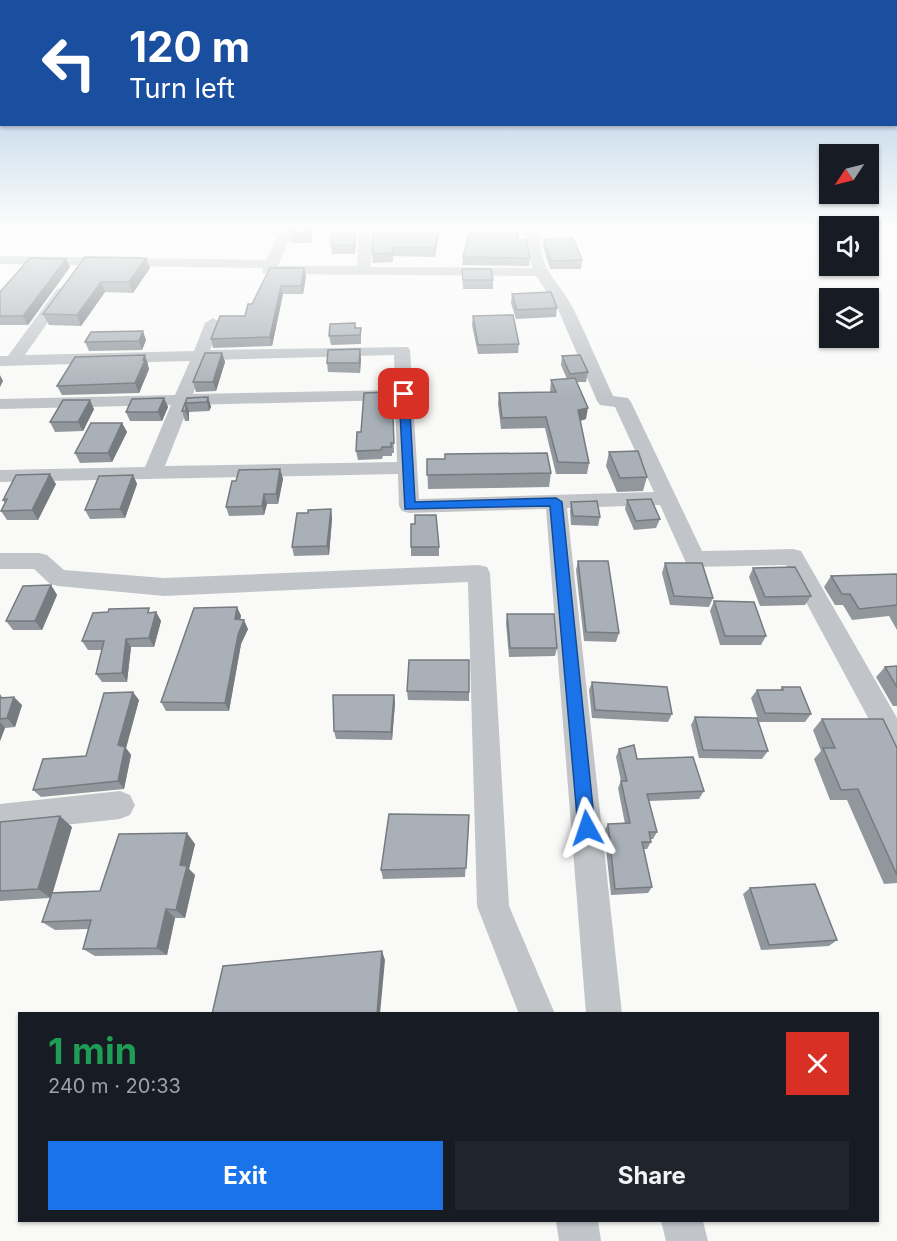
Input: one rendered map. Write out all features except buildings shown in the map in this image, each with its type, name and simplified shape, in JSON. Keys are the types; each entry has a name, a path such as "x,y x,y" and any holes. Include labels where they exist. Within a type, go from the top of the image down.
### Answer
{"street":[{"path":"7,360 66,283"},
{"path":"548,283 566,309 606,402 622,402 695,559 793,557 897,744"},
{"path":"153,472 213,323"},
{"path":"7,360 402,350 409,506 667,499"},
{"path":"0,404 404,394"},
{"path":"0,476 408,468"},
{"path":"556,502 604,1012"},
{"path":"0,561 39,561 58,578 164,587 479,573 493,906 536,1012"},
{"path":"0,818 120,806"},
{"path":"577,1222 580,1241"},
{"path":"682,1222 687,1241"}],"route":[{"path":"404,394 409,506 556,502 587,828"}]}
